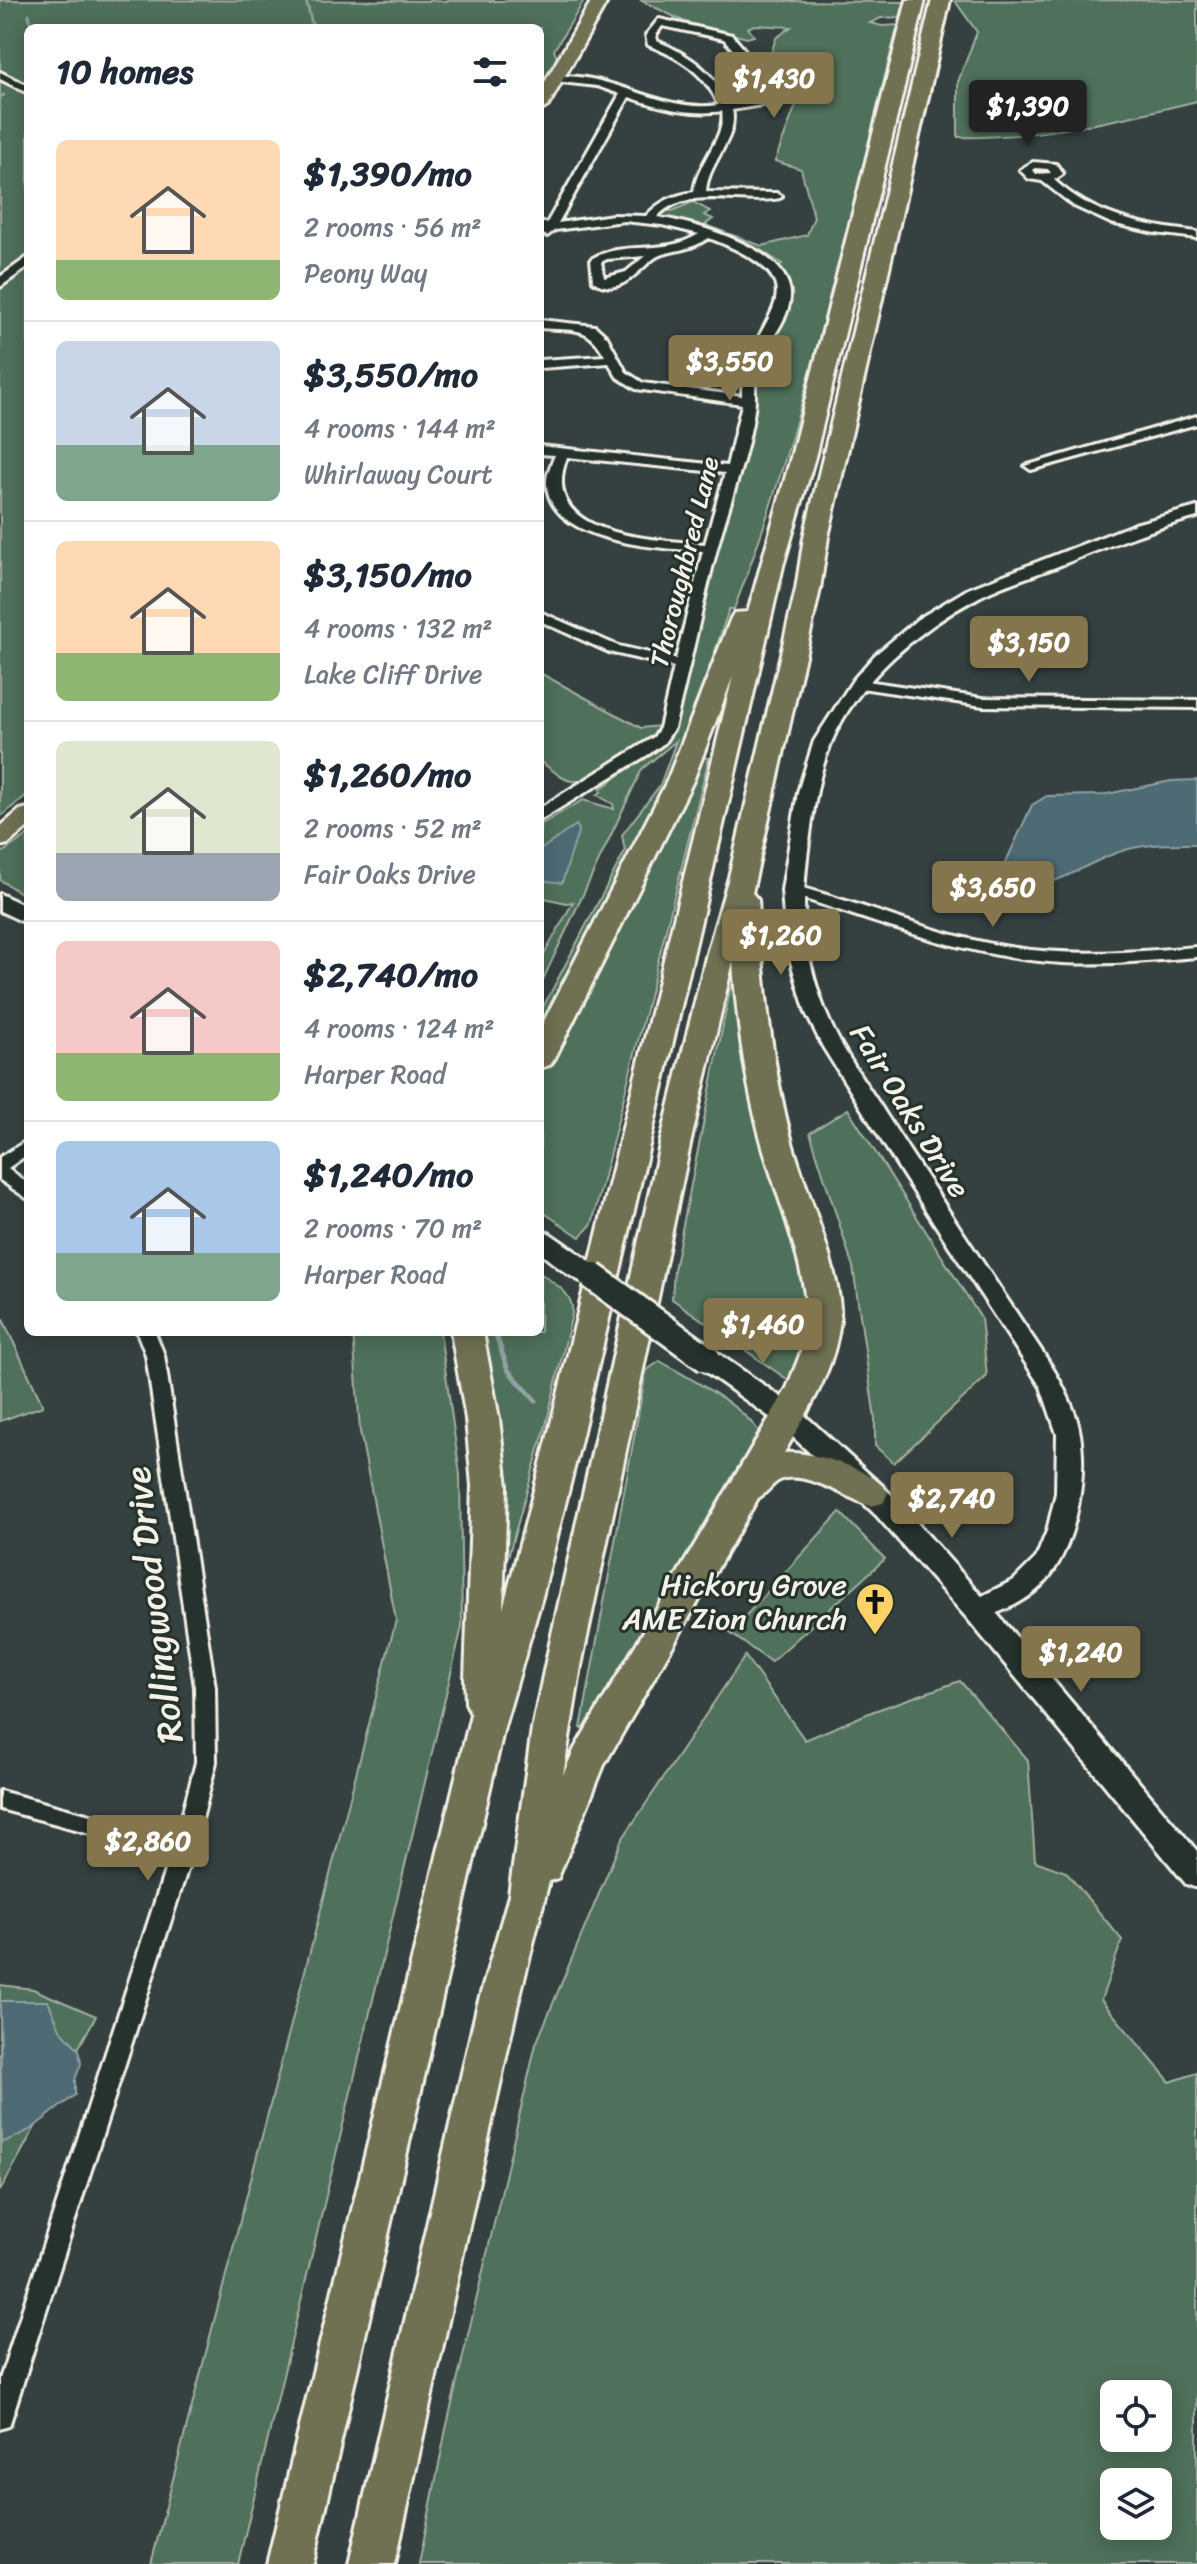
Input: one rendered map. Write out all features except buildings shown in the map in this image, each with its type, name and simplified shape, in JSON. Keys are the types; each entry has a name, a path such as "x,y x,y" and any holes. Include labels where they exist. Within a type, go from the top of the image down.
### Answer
{"highway":[{"path":"290,2564 486,1727 524,1597 563,1444 771,566 803,457 916,0"},
{"path":"372,2564 497,2007 528,1895 550,1729 676,1140 721,953 743,877 808,589 816,537 941,0"},
{"path":"544,1050 652,840 700,731 756,583 771,566"},
{"path":"528,1895 541,1873 588,1759 747,1489 815,1363 824,1314 816,1273 777,1144 760,1073 749,984 743,877"},
{"path":"468,1336 478,1385 490,1504 482,1663 486,1727"},
{"path":"747,1489 767,1471 787,1466 835,1476 871,1493"}],"main road":[{"path":"544,99 600,0"},
{"path":"0,839 24,818"},
{"path":"0,901 24,915"},
{"path":"544,1243 788,1416 871,1493 977,1610 1197,1874"}],"street":[{"path":"556,79 598,83 654,102 695,110 728,109 781,101 787,94 765,81 728,37 659,22 651,41 682,55 699,68 728,109 728,124 700,176 700,194"},
{"path":"0,75 24,88"},
{"path":"544,230 626,92"},
{"path":"1045,178 1057,192 1099,216 1159,232 1197,235"},
{"path":"648,220 663,205 700,194 751,199 776,196"},
{"name":"Thoroughbred Lane","path":"544,230 610,219 648,220 707,234 748,253 771,268 783,283 784,292 775,324 750,368 749,401 669,722 659,740 544,812"},
{"path":"655,251 619,280 610,284 599,281 595,261 599,257 655,251 679,249 707,234"},
{"path":"0,283 24,264"},
{"path":"544,324 591,329 601,337 625,378 640,386 749,401"},
{"path":"544,364 612,359"},
{"path":"1031,466 1197,420"},
{"path":"544,451 731,470"},
{"path":"562,454 554,476 554,490 563,508 578,521 612,535 710,548"},
{"name":"Fair Oaks Drive","path":"977,1610 1026,1585 1049,1555 1070,1475 1070,1442 1064,1414 1051,1384 833,1047 804,981 796,945 792,890 807,792 823,741 859,684 881,659 924,623 974,593 1141,527 1197,512"},
{"path":"544,618 614,649 681,664"},
{"path":"859,684 983,702 1197,704"},
{"path":"792,890 979,947 1093,959 1197,952"},
{"path":"0,1165 24,1149"},
{"path":"0,1171 24,1190"},
{"name":"Rollingwood Drive","path":"3,2402 187,1836 206,1762 205,1687 155,1355 148,1336"},
{"path":"0,1800 139,1837 187,1836"}],"green space":[{"path":"0,0 584,1 554,50 561,69 544,93 544,24 24,24 24,797 0,817"},
{"path":"640,0 904,2 900,17 881,18 870,23 898,25 805,393 760,538 734,609 729,609 679,760 544,1026 544,1005 625,851 622,835 660,785 676,741 642,769 544,977 544,955 573,902 544,898 544,823 583,800 614,809 613,804 597,795 600,789 659,747 672,732 709,575 754,407 755,371 780,322 790,293 789,282 776,267 782,264 759,249 754,251 752,249 755,247 720,231 659,218 658,215 663,210 672,211 693,202 710,211 704,215 713,219 705,225 762,246 807,235 814,217 801,169 775,161 799,97 778,79 784,69 769,60 776,38 791,27 754,25 748,28 754,36 747,38 685,22"},
{"path":"955,1 1197,1 1197,101 1048,131 958,137 958,82 977,32"},
{"path":"544,675 641,728 661,726 646,742 593,776 572,781 544,765"},
{"path":"701,757 709,758 592,1224 580,1237 544,1213 544,1065 674,821"},
{"path":"24,838 24,895 0,880 0,854"},
{"path":"731,985 741,987 805,1275 812,1325 791,1382 672,1299 674,1270"},
{"path":"848,1109 981,1318 987,1376 894,1463 875,1446 875,1419 853,1267 810,1133"},
{"path":"544,1276 567,1295 572,1314 546,1425 508,1557 499,1556 477,1336 544,1336"},
{"path":"0,1313 43,1406 0,1421"},
{"path":"353,1336 441,1336 460,1475 462,1627 238,2564 151,2564 396,1620 360,1431"},
{"path":"660,1361 714,1392 740,1412 760,1433 759,1439 589,1728 581,1728 645,1377 647,1370"},
{"path":"840,1512 885,1559 771,1662 730,1633"},
{"path":"745,1656 805,1740 874,1711 960,1681 1028,1760 1035,1861 1066,1872 1122,1940 1101,2000 1170,2082 1197,2073 1197,2564 419,2564 446,2429 536,2044 621,1841"},
{"path":"0,1985 33,1989 96,2016 0,2191"}],"water":[{"path":"1197,780 1197,844 1136,847 1047,883 1017,884 998,879 1032,805 1047,796 1102,795 1171,781"},
{"path":"576,825 579,829 562,883 544,881 544,847"},
{"path":"0,2001 48,2001 60,2029 79,2050 81,2064 75,2080 75,2095 30,2130 2,2143"}],"waterway":[{"path":"306,0 312,24"},
{"path":"29,14 30,24"},
{"path":"0,97 4,95"},
{"path":"496,1336 508,1370 536,1401"}],"place":[{"name":"Hickory Grove AME Zion Church","path":"875,1636"}]}
